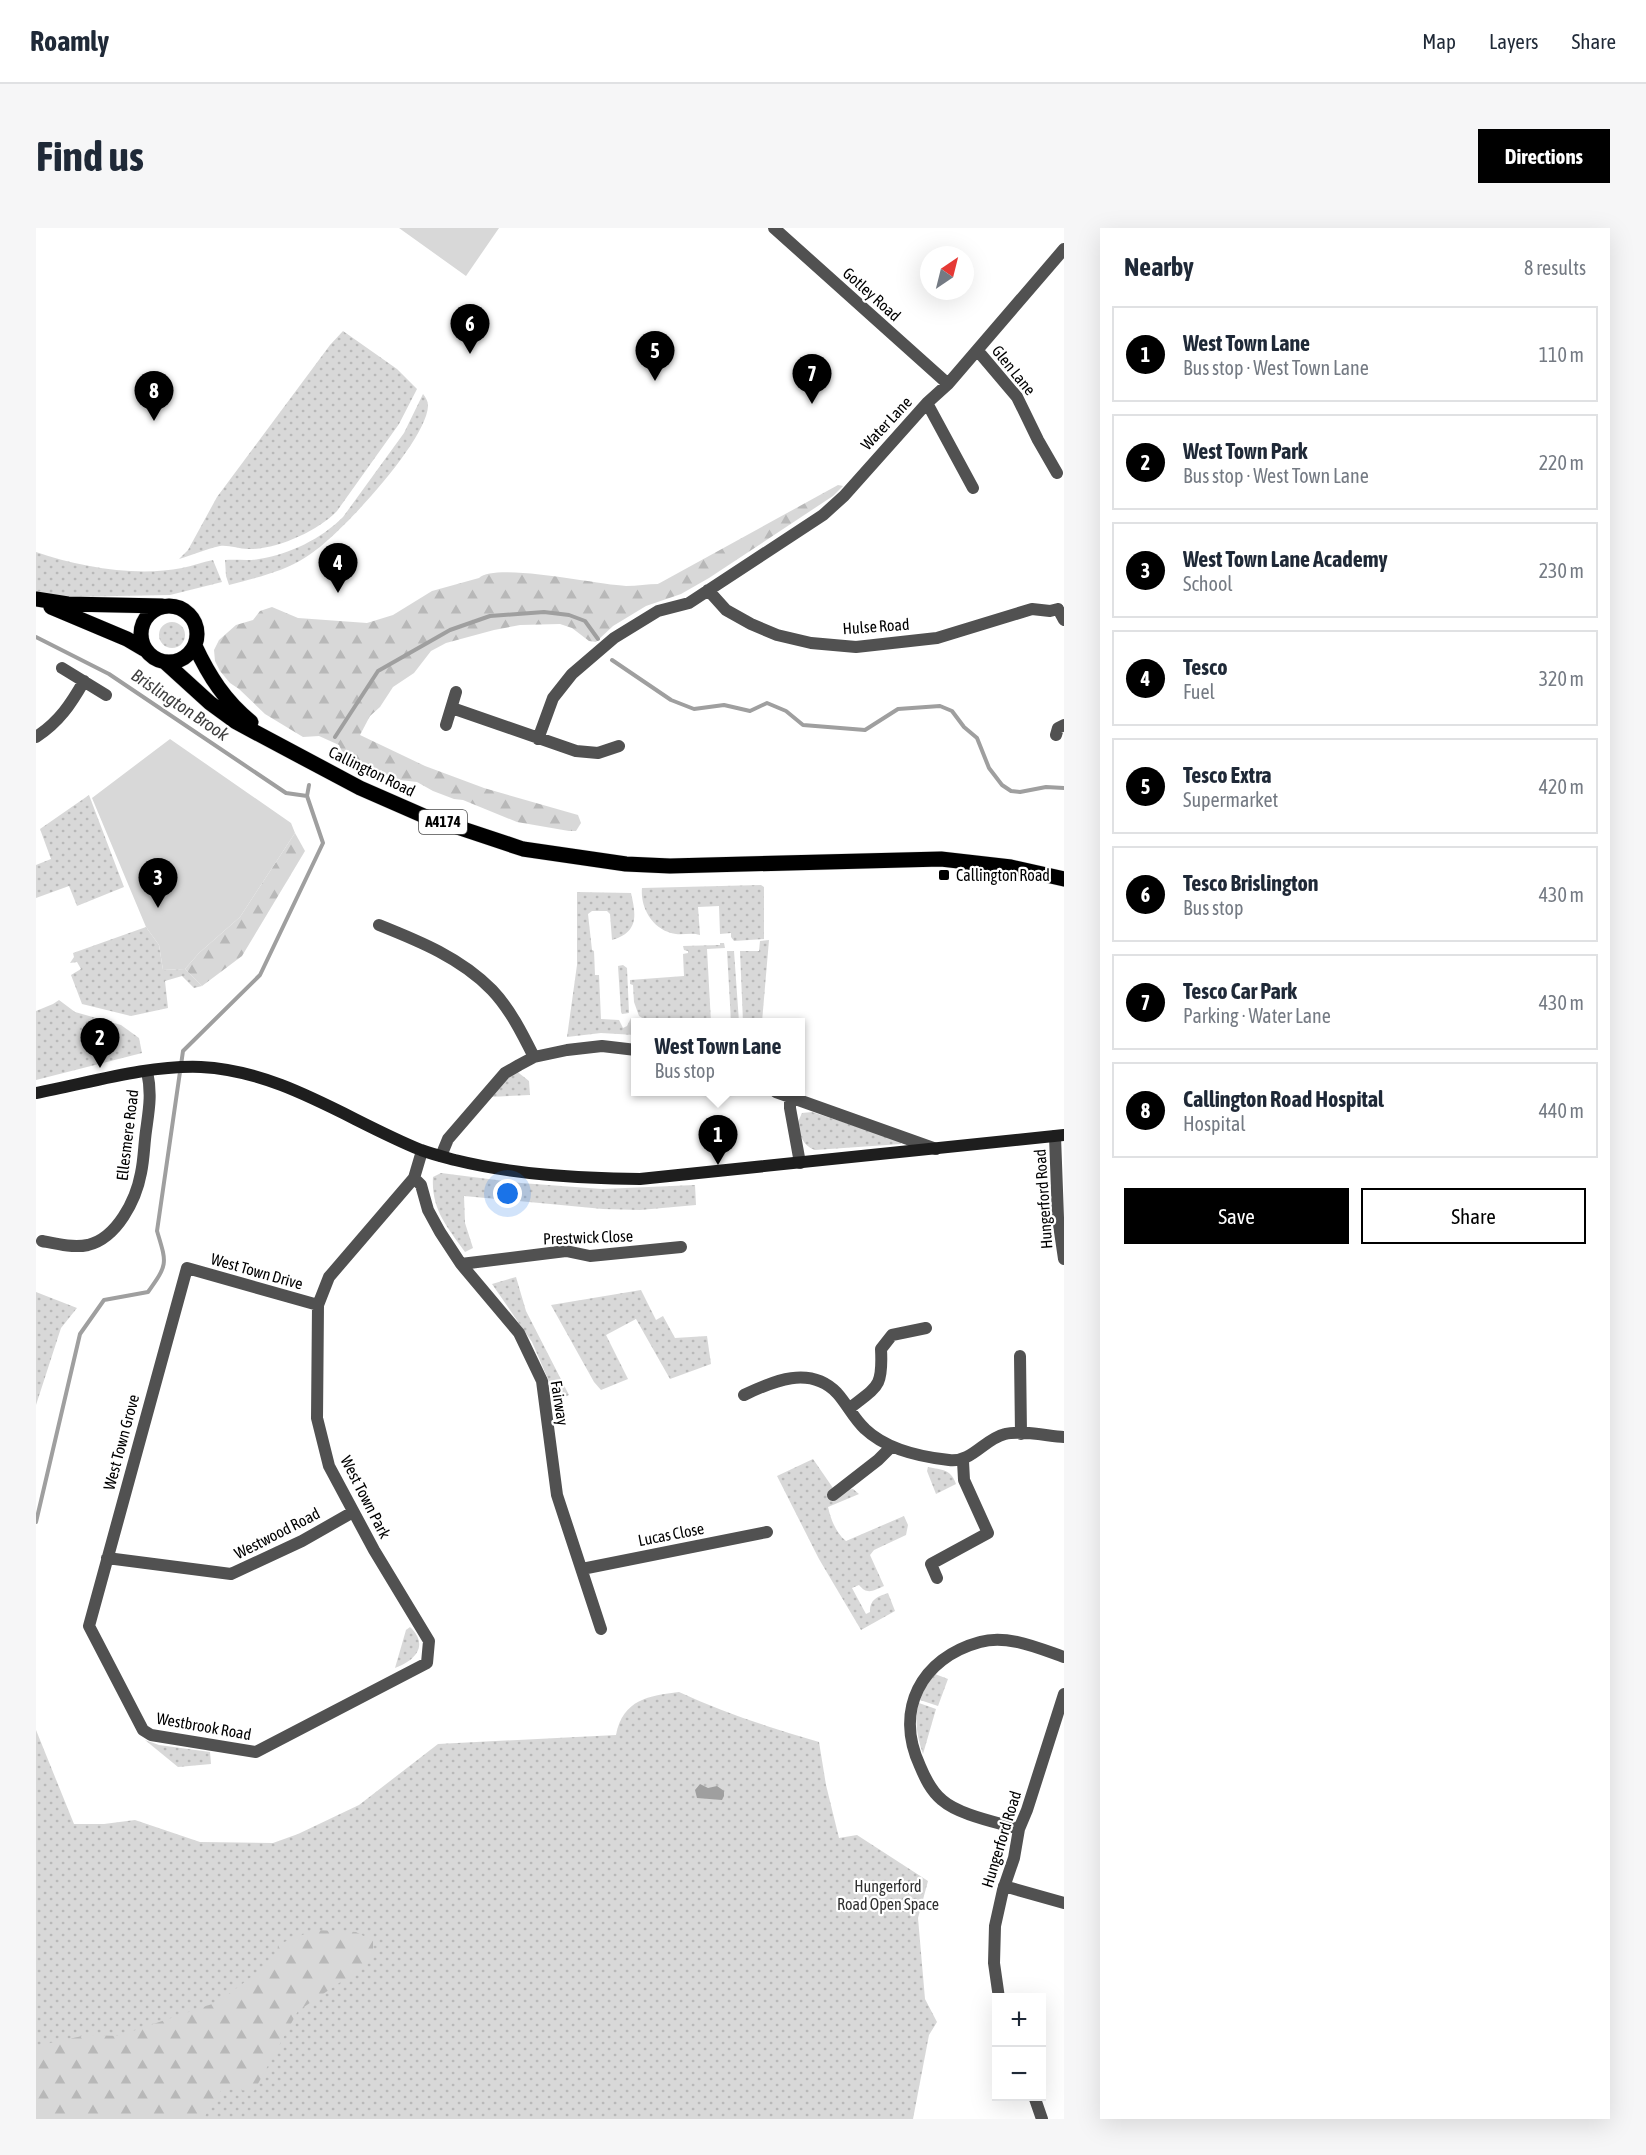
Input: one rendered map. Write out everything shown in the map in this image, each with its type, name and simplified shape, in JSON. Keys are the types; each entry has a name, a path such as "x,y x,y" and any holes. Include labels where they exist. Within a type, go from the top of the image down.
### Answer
{"main road":[{"name":"A4174","path":"36,600 68,604 177,607 190,616 195,624 197,636 195,646"},
{"name":"A4174","path":"36,600 127,639 157,660 166,663"},
{"path":"144,649 140,632 144,620 150,612 167,606"},
{"path":"166,663 182,660 195,646"},
{"name":"Callington Road","path":"195,646 211,678 227,699 240,714 272,741"},
{"name":"Callington Road","path":"166,663 210,703 236,722 360,788 424,816 524,849 626,864 670,866 941,859 1011,867 1064,879"},
{"path":"36,1093 169,1068 193,1067 224,1070 274,1081 422,1151 479,1166 571,1177 630,1179 1059,1136"}],"street":[{"name":"Gotley Road","path":"774,228 948,384"},
{"name":"Water Lane","path":"538,739 553,698 572,674 614,638 658,611 689,603 823,515 844,496 927,403 978,351 1064,249"},
{"name":"Glen Lane","path":"978,351 1017,397 1057,473"},
{"path":"927,403 973,488"},
{"name":"Hulse Road","path":"708,590 726,610 777,635 811,643 856,647 937,638 1032,609 1062,610"},
{"path":"62,668 106,695"},
{"path":"36,737 51,727 63,714 84,681"},
{"path":"447,725 456,693"},
{"path":"452,708 576,751 598,753 619,746"},
{"path":"1056,735 1058,728 1064,725"},
{"path":"379,925 415,939 458,962 492,990 514,1018 534,1057"},
{"path":"441,1156 448,1139 505,1073 534,1057 602,1046 631,1049"},
{"name":"Ellesmere Road","path":"42,1241 75,1247 91,1244 114,1228 121,1219 136,1191 141,1174 151,1089 147,1071"},
{"path":"800,1163 790,1096 936,1149"},
{"name":"Hungerford Road","path":"1059,1136 1058,1218 1064,1259"},
{"name":"West Town Park","path":"422,1151 414,1178 329,1277 318,1305 317,1418 328,1466 429,1641 427,1663"},
{"name":"Fairway","path":"414,1178 421,1185 428,1210 440,1233 461,1264 519,1334 542,1381 557,1495 601,1629"},
{"name":"Prestwick Close","path":"461,1264 566,1251 590,1256 681,1247"},
{"name":"West Town Drive","path":"187,1268 318,1305"},
{"name":"West Town Grove","path":"89,1626 187,1268"},
{"path":"850,1408 875,1389 882,1373 881,1349 892,1335 926,1328"},
{"path":"1020,1356 1021,1434"},
{"path":"744,1395 774,1381 793,1377 817,1381 835,1391 864,1429 891,1447 950,1460 963,1461 993,1439 1006,1433 1064,1437"},
{"path":"833,1495 891,1447"},
{"path":"937,1578 931,1564 988,1533 964,1480 963,1461"},
{"name":"Westwood Road","path":"107,1558 231,1574 302,1541 353,1512"},
{"name":"Lucas Close","path":"582,1569 767,1532"},
{"name":"Westbrook Road","path":"89,1626 143,1730 151,1735 256,1752 427,1663"},
{"path":"1018,1829 954,1808 933,1792 912,1749 909,1720 913,1698 927,1673 950,1654 981,1641 1005,1639 1064,1657"},
{"name":"Hungerford Road","path":"998,1993 994,1963 994,1926 1014,1858 1018,1829 1027,1810 1064,1695"},
{"path":"1004,1886 1064,1903"},
{"path":"1035,2101 1042,2119"}],"green space":[{"path":"399,228 499,228 466,276"},
{"path":"343,331 397,369 417,389 399,424 337,511 319,526 283,543 245,549 220,546 179,559 188,550 217,497 330,345"},
{"path":"423,394 428,406 424,422 413,442 378,488 338,531 320,547 288,567 229,585 225,560 259,559 293,549 315,539 343,517 404,433"},
{"path":"838,485 843,486 833,496 709,578 681,594 646,606 613,626 596,642 589,641 572,628 560,624 520,625 446,643 431,651 414,673 393,687 380,707 370,716 360,735 425,766 484,788 578,815 581,823 576,831 517,822 463,800 433,791 417,782 400,780 372,769 344,756 339,745 319,736 303,737 265,714 230,683 215,661 214,650 219,640 236,625 253,620 260,611 272,607 298,618 367,623 393,615 432,591 489,574 526,573 626,586 658,584"},
{"path":"36,552 89,566 127,571 165,571 213,560 222,582 170,595 62,597 36,592"},
{"path":"172,622 181,626 185,635 181,644 172,648 163,644 159,635 163,626"},
{"path":"170,739 291,823 295,833 240,917 199,953 185,969 163,970 159,945 146,927 92,798"},
{"path":"89,795 124,887 77,906 69,886 36,898 36,865 51,859 40,829"},
{"path":"295,833 305,851 242,956 202,986 185,969 199,953 240,917"},
{"path":"761,885 764,887 764,939 734,941 731,933 720,934 719,906 698,907 700,935 668,932 650,917 642,896 642,888"},
{"path":"577,892 631,893 634,922 621,937 612,940 610,914 607,911 592,911 588,914 595,975 599,975 601,1019 619,1020 623,1028 627,1026 631,1018 631,1035 601,1033 567,1037 577,965"},
{"path":"146,927 159,945 163,970 185,969 202,986 194,988 182,976 165,981 168,1008 131,1016 82,1004 71,975 81,969 77,962 70,963 74,957 73,953"},
{"path":"769,940 762,1018 743,1018 740,951 759,951 760,941"},
{"path":"724,943 725,948 707,949 711,1018 642,1018 639,1016 630,980 684,976 683,954 688,951 684,950 683,946"},
{"path":"727,951 734,951 739,1018 731,1018"},
{"path":"623,965 627,968 629,1013 622,1014 618,966"},
{"path":"59,1000 75,1012 121,1025 139,1038 142,1053 36,1080 36,1011"},
{"path":"515,1070 529,1081 530,1095 489,1097"},
{"path":"812,1112 901,1141 901,1144 815,1150 805,1143 797,1124 802,1113"},
{"path":"441,1173 521,1183 602,1189 695,1185 696,1205 640,1210 603,1209 464,1196 465,1223 473,1248 465,1252 446,1226 435,1199 433,1177"},
{"path":"516,1277 526,1311 569,1395 554,1402 548,1379 532,1342 492,1284"},
{"path":"641,1290 656,1320 663,1316 675,1338 707,1336 711,1364 670,1379 636,1319 606,1335 628,1379 601,1390 594,1382 551,1305"},
{"path":"36,1292 77,1308 61,1328 36,1405"},
{"path":"813,1459 833,1488 827,1493 833,1501 847,1490 853,1489 859,1494 828,1507 834,1526 846,1541 904,1516 908,1525 906,1535 874,1550 870,1555 884,1586 870,1591 859,1585 852,1588 866,1614 870,1612 871,1604 875,1599 888,1593 895,1611 861,1630 819,1559 777,1476"},
{"path":"928,1467 949,1473 956,1484 936,1494 927,1471"},
{"path":"410,1627 419,1640 417,1652 408,1661 395,1668 406,1630"},
{"path":"935,1674 948,1679 938,1706 920,1700"},
{"name":"Hungerford Road Open Space","path":"679,1692 748,1720 819,1742 826,1785 839,1838 857,1835 928,1881 918,1918 925,1999 937,2022 929,2035 913,2119 36,2119 36,1730 74,1824 104,1824 135,1820 200,1842 273,1843 298,1834 359,1805 438,1744 616,1735 619,1723 631,1707 657,1695"},
{"path":"919,1703 936,1709 923,1754 917,1729"},
{"path":"145,1740 159,1745 210,1752 211,1764 178,1767"},
{"path":"315,1930 356,1932 373,1941 373,1960 298,2011 254,2091 222,2089 203,2119 36,2119 36,2046 87,2035 118,2036 218,2002 274,1960 279,1944"}],"shaded area":[{"path":"700,1784 708,1788 717,1786 724,1791 722,1800 697,1798 695,1790"}],"waterway":[{"name":"Brislington Brook","path":"335,737 378,671 450,630 490,616 544,612 569,615 585,621 598,639"},
{"name":"Brislington Brook","path":"36,637 109,674 286,793 307,796"},
{"name":"Brislington Brook","path":"612,660 671,700 694,709 724,705 750,711 767,703 786,711 803,725 865,730 898,709 940,706 952,711 964,727 977,738 989,768 1002,785 1011,791 1020,792 1046,787 1064,788"},
{"path":"36,1522 80,1334 104,1300 148,1292 164,1263 157,1231 183,1051 260,975 323,843 307,796 309,785"}],"place":[{"name":"Tesco Brislington","path":"470,354"},
{"name":"Tesco Extra","path":"655,381"},
{"name":"Tesco Car Park","path":"812,404"},
{"name":"Callington Road Hospital","path":"154,421"},
{"name":"Tesco","path":"338,593"},
{"name":"Callington Road","path":"944,875"},
{"name":"West Town Lane Academy","path":"158,908"},
{"name":"West Town Park","path":"100,1068"},
{"name":"West Town Lane","path":"718,1165"}]}
